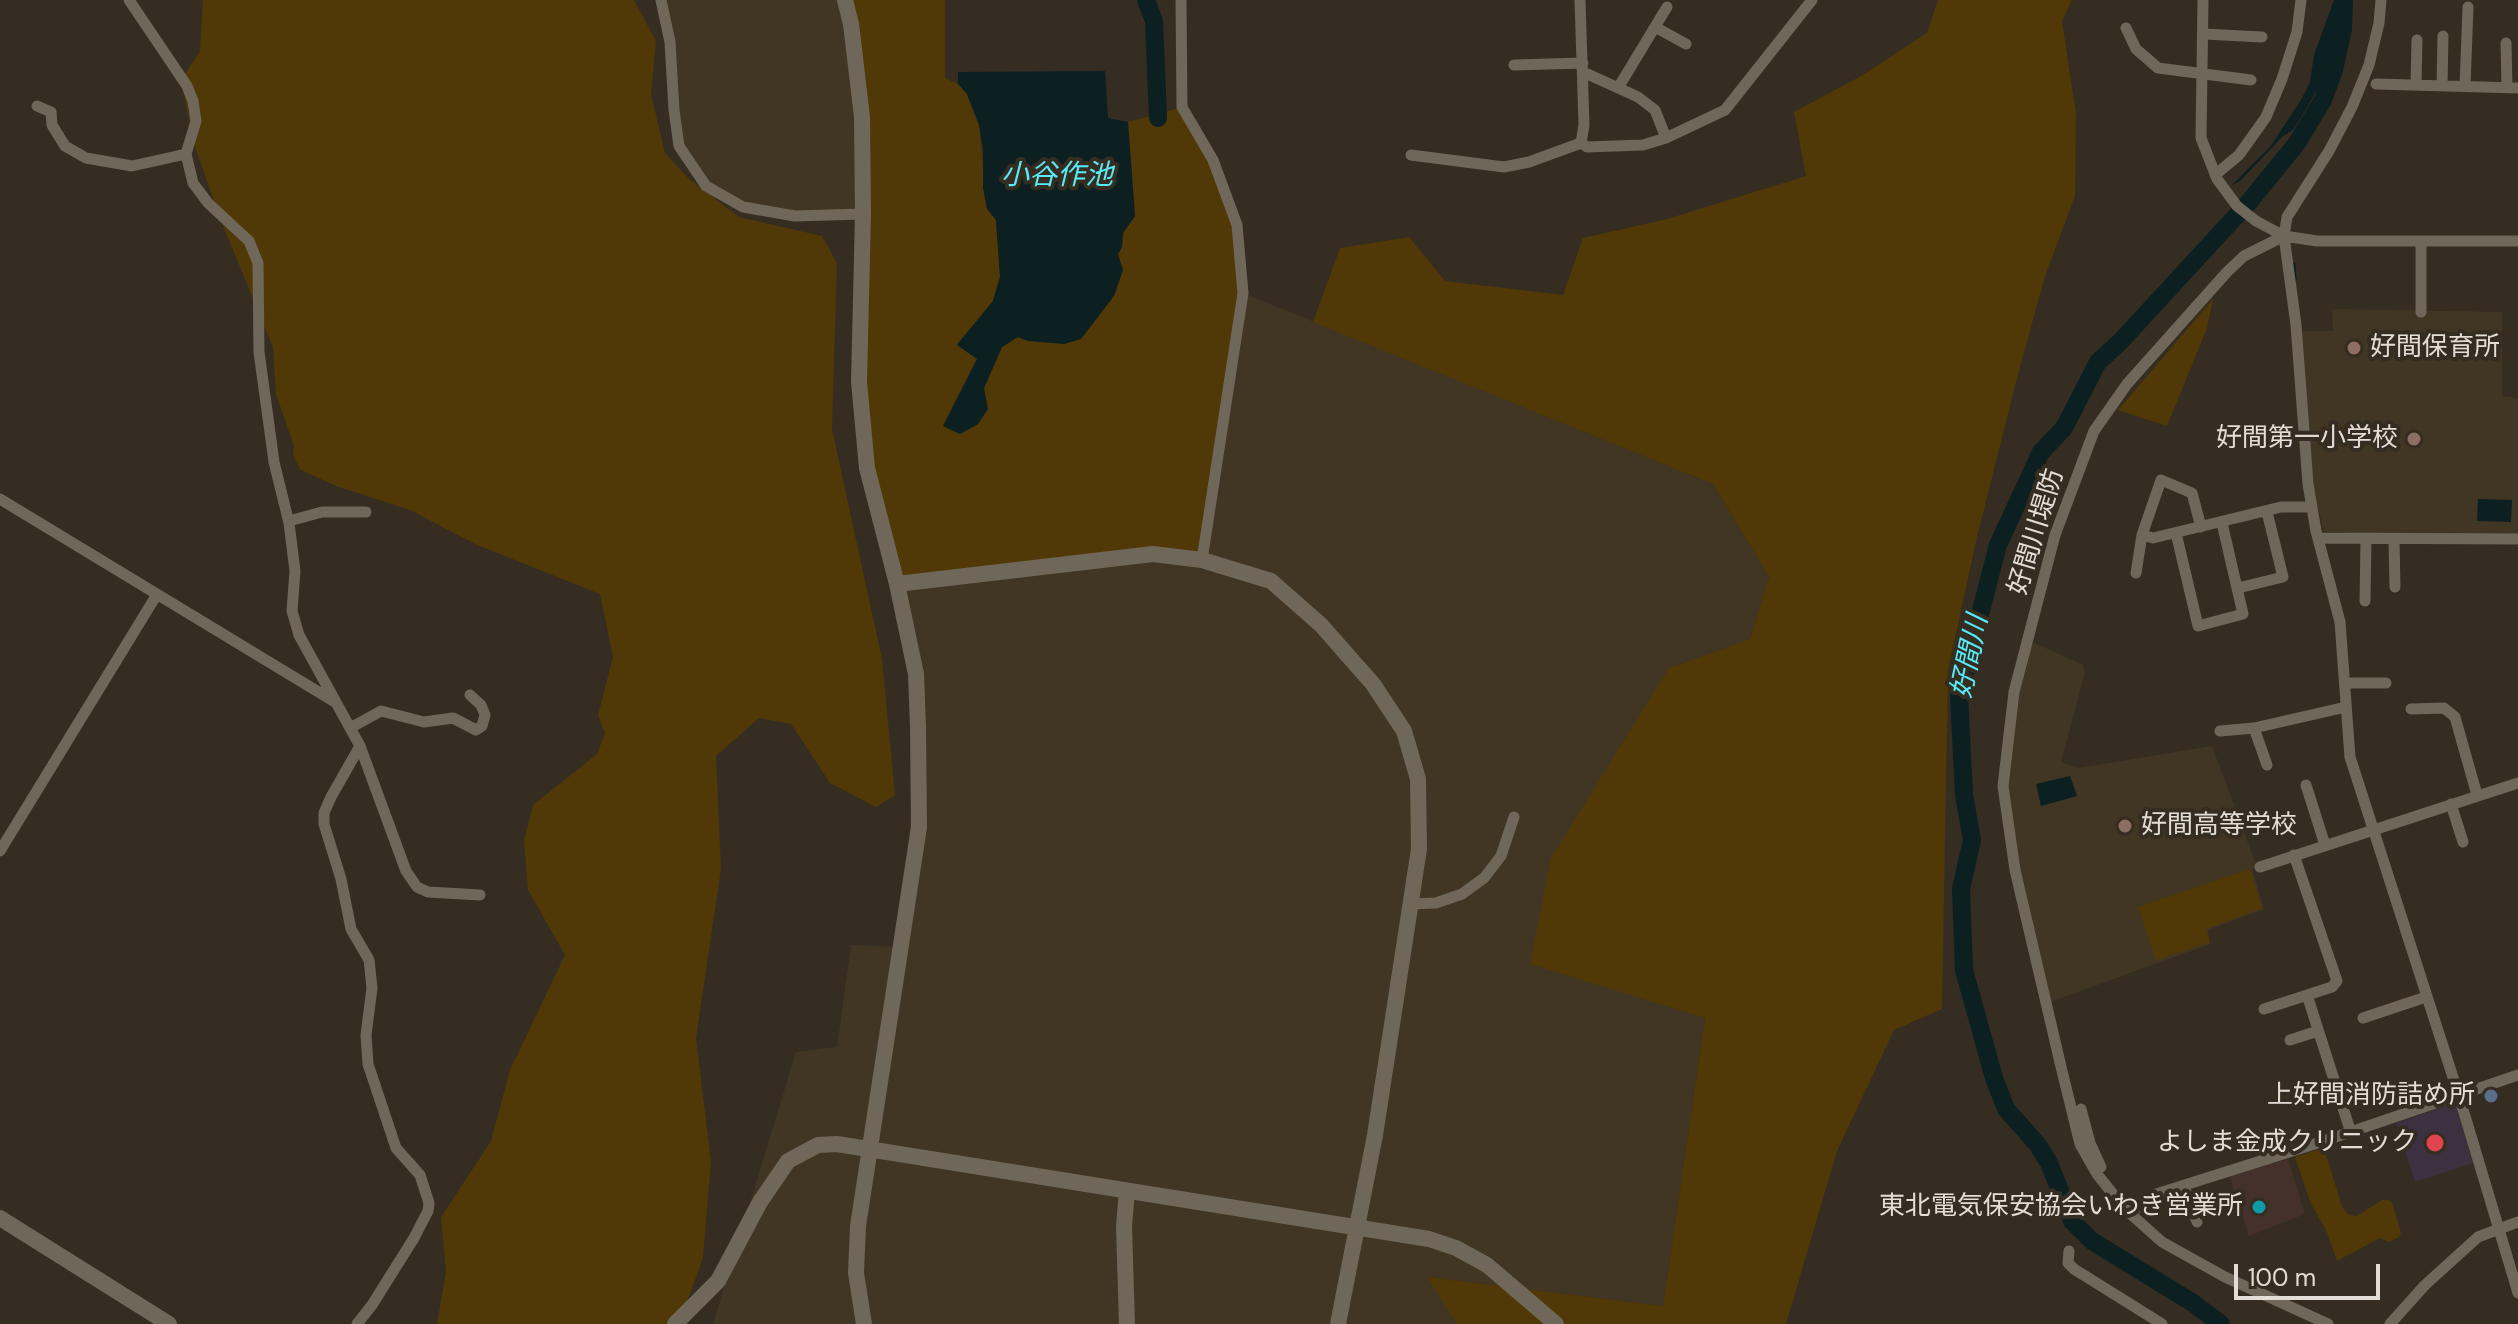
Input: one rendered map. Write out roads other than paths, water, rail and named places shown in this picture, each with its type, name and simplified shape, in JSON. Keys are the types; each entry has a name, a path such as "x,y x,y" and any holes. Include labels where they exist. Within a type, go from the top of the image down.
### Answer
{"street":[{"path":"129,0 187,86 193,101 196,121 186,154 197,190 249,241 256,254 260,278 259,352 274,462 289,521 295,571 293,620 360,746 406,871 417,887 428,892 480,895"},
{"path":"661,0 670,42 679,146 706,186 743,207 795,216 863,214"},
{"path":"845,0 851,24 862,117 859,382 867,468 916,674 919,827 858,1226 856,1273 864,1324"},
{"path":"1181,0 1182,107 1213,160 1237,225 1243,293 1202,560"},
{"path":"1580,0 1584,125 1581,143"},
{"path":"1581,143 1587,147 1643,145 1666,138 1725,110 1812,0"},
{"path":"2203,0 2201,138 2216,177 2237,206 2256,221 2279,233 2317,241 2518,241"},
{"path":"2216,177 2239,155 2266,117 2297,32 2301,0"},
{"path":"2381,0 2369,65 2358,93 2329,151 2279,233 2296,325 2311,507 2338,610 2350,757 2459,1096 2518,1293"},
{"path":"1618,88 1667,7"},
{"path":"2465,86 2468,7"},
{"path":"1655,27 1686,44"},
{"path":"2126,28 2136,49 2158,68 2251,80"},
{"path":"2204,34 2262,37"},
{"path":"2442,86 2443,36"},
{"path":"2416,85 2417,40"},
{"path":"2376,84 2512,88 2506,43"},
{"path":"1514,65 1583,67 1638,97 1655,110 1666,138"},
{"path":"37,106 51,112 52,125 65,146 86,158 132,166 186,154"},
{"path":"1411,155 1504,167 1529,162 1581,143"},
{"name":"好間川堤防","path":"2279,233 2244,256 2227,272 2127,384 2094,431 2055,535 2014,692 2003,786 2015,870 2080,1144 2109,1189 2162,1242 2213,1270 2328,1324"},
{"path":"2421,241 2421,312"},
{"path":"2136,573 2142,535 2161,480 2192,493 2201,527"},
{"path":"0,499 336,702"},
{"path":"2142,535 2153,538 2281,507 2311,507"},
{"path":"289,521 322,512 366,512"},
{"path":"2238,588 2283,577 2267,512"},
{"path":"2176,533 2198,626 2243,614 2222,523"},
{"path":"2319,538 2518,539"},
{"path":"2365,601 2366,539"},
{"path":"2394,540 2395,587"},
{"path":"897,584 1153,554 1202,560 1271,581 1321,625 1373,684 1404,731 1418,779 1419,849 1375,1135 1338,1324"},
{"path":"0,851 156,596"},
{"path":"2345,683 2386,683"},
{"path":"350,728 381,711 424,722 453,718 476,730 482,726 485,715 478,700 470,695"},
{"path":"2220,731 2254,728 2344,708"},
{"path":"2411,709 2444,708 2455,717 2477,795"},
{"path":"2254,728 2267,765"},
{"path":"357,1324 414,1238 429,1203 420,1175 396,1148 368,1064 366,1035 372,988 369,960 351,929 341,879 324,824 324,813 331,797 360,746"},
{"path":"2260,867 2518,783"},
{"path":"2306,785 2325,845"},
{"path":"2451,804 2463,842"},
{"path":"1410,904 1436,903 1462,894 1484,878 1501,856 1514,817"},
{"path":"2264,1009 2332,987 2337,981 2294,855"},
{"path":"2363,1018 2426,997"},
{"path":"2308,998 2351,1133"},
{"path":"2290,1040 2318,1031"},
{"path":"2130,1213 2153,1195 2351,1133 2518,1075"},
{"path":"2081,1109 2090,1143 2109,1189"},
{"path":"675,1324 718,1281 760,1202 788,1161 818,1145 837,1144 1429,1239 1456,1248 1487,1265 1556,1324"},
{"path":"2184,1186 2197,1222"},
{"path":"1127,1191 1124,1226 1127,1324"},
{"path":"0,1218 169,1324"},
{"path":"2390,1324 2447,1264 2478,1237 2518,1222"},
{"path":"2069,1251 2068,1263 2074,1269 2162,1324"}],"water":[{"path":"2334,0 2343,0 2319,87 2294,129 2232,185 2270,147 2301,100 2310,82 2314,55"},
{"name":"小谷作池","path":"1105,71 1108,118 1128,122 1135,216 1123,233 1118,254 1123,270 1114,296 1081,339 1064,344 1028,341 1018,337 1002,347 984,388 988,409 978,424 960,434 943,426 977,359 957,345 993,301 1000,277 996,220 987,209 983,188 983,148 979,125 967,94 958,84 958,72"},
{"path":"2478,499 2512,500 2511,522 2477,521"},
{"path":"2070,776 2077,796 2041,806 2036,784"}],"waterway":[{"path":"1146,0 1154,21 1158,118"},
{"name":"好間川","path":"2221,1324 2193,1303 2092,1241 2072,1221 2049,1163 2038,1145 2006,1109 1994,1078 1964,970 1961,889 1972,840 1964,795 1959,695 1998,545 2041,452 2064,428 2098,362 2249,202 2297,143 2323,100 2334,70 2343,29 2344,0"},
{"path":"2294,264 2295,280"}],"place":[{"name":"好間保育所","path":"2354,348"},
{"name":"好間第一小学校","path":"2414,439"},
{"name":"好間高等学校","path":"2125,826"},
{"name":"上好間消防詰め所","path":"2491,1096"},
{"name":"よしま金成クリニック","path":"2435,1143"},
{"name":"東北電気保安協会いわき営業所","path":"2259,1207"}]}
